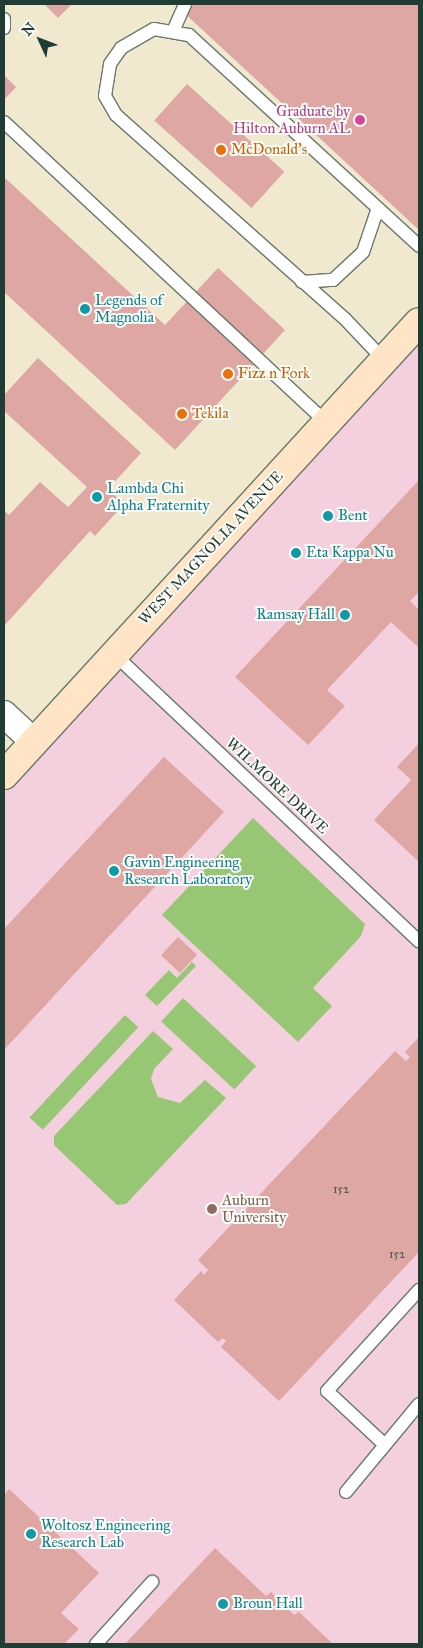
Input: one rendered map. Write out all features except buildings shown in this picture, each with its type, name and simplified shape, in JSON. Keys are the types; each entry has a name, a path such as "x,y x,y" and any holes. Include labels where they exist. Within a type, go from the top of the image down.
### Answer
{"street":[{"name":"WEST MAGNOLIA AVENUE","path":"4,775 418,325"},
{"path":"4,714 34,742"}],"lane":[{"path":"174,29 185,4"},
{"path":"4,19 4,28"},
{"path":"384,360 302,282 116,115 105,96 110,64 120,48 154,29 174,29 189,34 419,246"},
{"path":"4,122 327,423"},
{"path":"302,282 333,280 363,252 378,208"},
{"name":"WILMORE DRIVE","path":"114,654 419,941"},
{"path":"385,1445 326,1391 419,1290"},
{"path":"346,1492 419,1404"},
{"path":"96,1644 152,1582"}],"shaded area":[{"name":"Auburn University","path":"419,322 419,1644 4,1644 4,775"}],"green space":[{"path":"253,818 365,924 361,936 313,988 332,1006 298,1042 162,915"},
{"path":"192,962 196,966 157,1006 145,995 169,970 177,978"},
{"path":"183,998 256,1066 234,1090 161,1021"},
{"path":"125,1015 138,1027 43,1130 30,1117"},
{"path":"153,1031 173,1049 154,1069 151,1079 158,1097 180,1103 205,1080 226,1098 126,1204 117,1205 54,1145 54,1136"}],"place":[{"name":"Graduate by Hilton Auburn AL","path":"360,120"},
{"name":"McDonald's","path":"221,150"},
{"name":"Legends of Magnolia","path":"85,309"},
{"name":"Fizz n Fork","path":"228,374"},
{"name":"Tekila","path":"182,414"},
{"name":"Lambda Chi Alpha Fraternity","path":"97,497"},
{"name":"Bent","path":"328,516"},
{"name":"Eta Kappa Nu","path":"296,553"},
{"name":"Ramsay Hall","path":"345,615"},
{"name":"Gavin Engineering Research Laboratory","path":"114,871"},
{"name":"Auburn University","path":"212,1209"},
{"name":"Woltosz Engineering Research Lab","path":"31,1534"},
{"name":"Broun Hall","path":"223,1604"}]}
